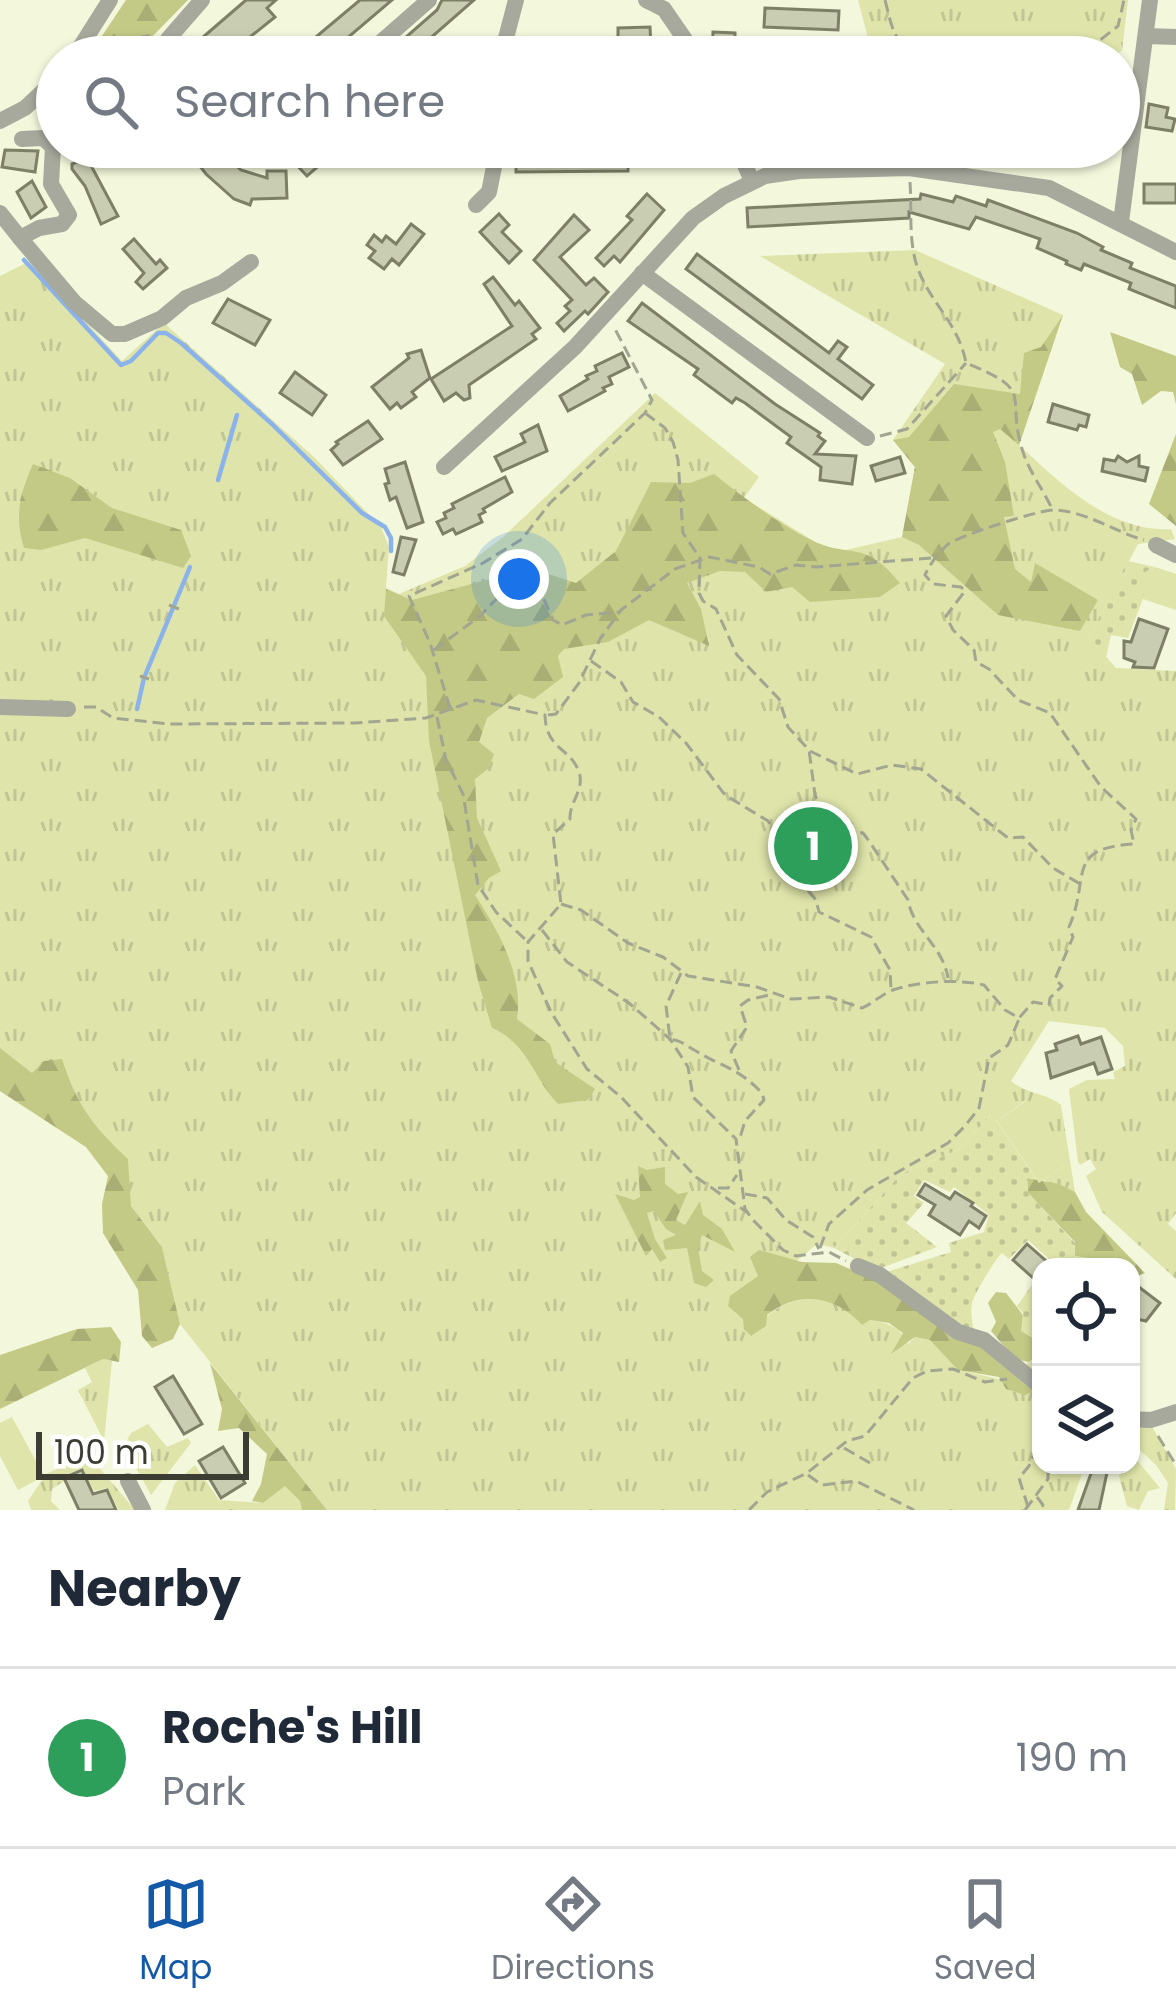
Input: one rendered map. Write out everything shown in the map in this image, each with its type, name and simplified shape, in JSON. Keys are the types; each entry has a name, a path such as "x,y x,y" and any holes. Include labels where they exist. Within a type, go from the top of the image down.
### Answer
{"street":[{"path":"88,36 110,0"},
{"path":"171,36 202,0"},
{"path":"388,36 429,0"},
{"path":"507,36 516,0"},
{"path":"646,0 665,5 684,36"},
{"path":"1140,79 1150,0"},
{"path":"1146,36 1176,37"},
{"path":"0,121 36,98"},
{"path":"22,139 36,138"},
{"path":"20,238 62,224 69,214 51,184 52,168"},
{"path":"476,205 488,192 496,168"},
{"path":"746,168 752,182"},
{"path":"444,467 575,347 693,218 752,182 780,172 909,168 1049,188 1176,252"},
{"path":"1120,222 1128,168"},
{"path":"0,213 74,302 112,334 125,334 162,318 186,298 222,283 251,262"},
{"path":"642,274 866,438"},
{"path":"1156,545 1176,555"},
{"path":"0,707 68,709"},
{"path":"858,1266 880,1275 958,1332 984,1340 1032,1380"},
{"path":"1140,1419 1176,1412"},
{"path":"128,1481 143,1510"}],"path":[{"path":"885,0 895,36"},
{"path":"1105,36 1118,26 1124,0"},
{"path":"91,31 102,36"},
{"path":"909,168 918,271 962,340 966,363"},
{"path":"451,712 410,596 483,563 522,539 550,503 645,412 652,400 606,312"},
{"path":"866,438 907,429 966,363"},
{"path":"966,363 1014,389 1022,452 1053,509"},
{"path":"645,412 665,428 673,442 682,533 700,558 699,593 716,609 737,655 779,700 788,727 809,750 857,774 892,765 921,769 1008,838 1023,836 1053,868 1082,885"},
{"path":"819,1251 830,1224 867,1190 948,1143 965,1126 983,1096 989,1058 1008,1045 1019,1018 1033,1002 1049,1005 1062,986 1055,979 1073,937 1069,927 1089,854 1099,848 1134,844 1131,830 1136,819 1074,754 1050,713 1018,700 976,662 974,650 952,630 946,616 964,591 954,584 928,581 925,574 949,542 1053,509 1099,521 1156,545"},
{"path":"68,709 91,706 113,718 170,724 355,723 436,716 476,700 545,716 561,710 620,612 675,569 700,558 759,567 770,574 796,565 933,558"},
{"path":"433,651 480,616 506,589 525,580 538,588 553,620 562,625 586,615 620,612"},
{"path":"169,605 179,609"},
{"path":"590,661 621,682 633,702 659,717 686,743 725,795 768,821 819,912 848,923 877,944 890,970 891,989"},
{"path":"140,676 149,679"},
{"path":"436,716 446,760 463,794 478,885 496,912 528,942"},
{"path":"545,716 548,737 580,776 568,822 553,834 561,904 528,942 526,951 578,1056 710,1187 748,1213 783,1250 796,1256 819,1251 858,1266"},
{"path":"809,750 815,795 824,818 863,832 907,898 910,912 942,952 948,980"},
{"path":"561,904 581,910 682,972 862,1008 891,989 948,980 984,985 1005,1010 1019,1018"},
{"path":"541,928 567,962 629,1003 670,1039 688,1067 693,1096 731,1132 748,1213"},
{"path":"670,1039 666,1006 682,972"},
{"path":"739,1072 731,1051 747,1027 740,1006 770,993"},
{"path":"670,1039 685,1042 739,1072 761,1093 764,1100 745,1121 736,1148"},
{"path":"710,1187 728,1187 738,1172"},
{"path":"741,1190 767,1198 786,1220 813,1237 819,1251"},
{"path":"749,1510 847,1441 865,1436 913,1378 927,1371 952,1369 985,1382 1011,1379 1023,1372"},
{"path":"1151,1420 1176,1465"},
{"path":"842,1448 870,1462"},
{"path":"1026,1508 1019,1478 1032,1459"},
{"path":"807,1473 822,1485 856,1481 914,1510"},
{"path":"1026,1508 1048,1474"},
{"path":"1037,1497 1043,1505 1040,1510"}],"green space":[{"path":"126,0 188,0 153,36 102,36"},
{"path":"858,0 1128,0 1124,36 867,36"},
{"path":"915,250 1063,315 1019,445 1107,514 1149,528 1171,529 1175,539 1138,544 1089,637 1116,668 1176,671 1176,1213 1168,1224 1176,1231 1176,1279 1102,1212 1086,1176 1096,1169 1090,1159 1078,1162 1069,1089 1087,1080 1115,1079 1113,1072 1125,1066 1123,1046 1105,1028 1049,1021 1011,1081 1061,1105 1075,1192 1043,1180 1065,1165 1026,1100 997,1121 991,1115 958,1150 901,1174 834,1248 817,1244 736,1312 767,1316 804,1299 828,1302 862,1324 870,1320 893,1326 908,1344 915,1337 931,1340 959,1370 1032,1387 1032,1474 1082,1474 1069,1510 327,1510 180,1324 162,1247 86,1147 0,1091 0,276 30,261 122,361 164,323 314,457 381,527 389,547 386,588 399,594 465,566 502,538 655,393 759,477 744,498 833,553 902,537 915,467 893,440 945,364 760,256"},
{"path":"1063,315 1019,445 1000,429 993,432 1005,462 1014,516 1004,517 1015,569 1031,582 1035,563 1098,600 1080,631 998,615 919,545 902,537 915,467 893,440 909,437 954,384 1020,394 1024,353 1041,347"},
{"path":"1110,332 1176,356 1176,404 1173,392 1161,391 1142,405 1132,374 1120,367"},
{"path":"1176,434 1176,526 1149,504"},
{"path":"33,464 70,478 112,508 181,530 191,556 183,568 85,538 41,550 24,548 20,505"},
{"path":"714,474 796,532 823,545 866,554 900,583 880,597 810,602 792,587 766,592 745,572 720,571 687,583 701,609 709,646 649,620 608,642 564,649 558,656 563,677 534,699 519,694 487,718 479,742 494,754 489,768 475,779 477,818 501,871 475,895 513,970 517,1019 550,1044 555,1062 595,1089 588,1100 558,1104 522,1052 492,1028 429,741 426,676 384,616 386,589 412,600 530,568 576,583 616,551 651,482 690,483"},
{"path":"1128,561 1155,567 1139,575 1144,596 1128,638 1111,635 1106,657 1089,637"},
{"path":"1155,567 1176,574 1176,610 1143,599 1138,575"},
{"path":"0,1048 32,1073 44,1061 62,1059 88,1114 128,1159 131,1206 162,1247 180,1324 173,1339 152,1348 142,1336 138,1290 103,1233 108,1176 86,1147 0,1091"},
{"path":"1027,1100 1066,1159 1065,1165 1039,1183 997,1121"},
{"path":"992,1114 1036,1179 1027,1178 1028,1193 1075,1243 1075,1256 1089,1258 1048,1258 1028,1240 1009,1259 1002,1253 973,1299 974,1334 883,1273 951,1252 949,1243 984,1232 989,1215 954,1187 950,1192 924,1180 914,1196 924,1203 906,1223 937,1247 876,1270 834,1248 901,1174 958,1150"},
{"path":"638,1166 647,1170 665,1167 665,1184 678,1194 688,1192 676,1220 685,1225 700,1201 703,1215 722,1229 735,1252 702,1235 698,1248 702,1271 714,1280 706,1287 694,1283 687,1248 665,1250 663,1240 676,1235 654,1211 647,1213 667,1258 660,1262 652,1249 646,1256 615,1194 634,1200 640,1197"},
{"path":"1027,1178 1075,1192 1086,1212 1130,1258 1075,1256 1075,1242 1028,1193"},
{"path":"759,1250 802,1262 836,1263 881,1282 976,1343 1032,1392 1025,1395 1006,1389 999,1377 958,1370 930,1340 915,1337 891,1354 903,1333 889,1323 870,1320 862,1325 840,1307 816,1299 779,1307 767,1315 766,1326 751,1336 743,1319 728,1306 730,1296 758,1276 750,1257"},
{"path":"1032,1285 1032,1338 1021,1331 1023,1313 1017,1306"},
{"path":"996,1292 1006,1293 1022,1314 1032,1332 1029,1362 1015,1359 991,1331 996,1322 988,1303"},
{"path":"111,1327 121,1342 119,1362 103,1359 0,1409 0,1355 77,1329"},
{"path":"103,1359 112,1361 104,1441 78,1390 92,1382 85,1368"},
{"path":"210,1363 327,1510 302,1510 285,1486 263,1503 252,1501 267,1454 239,1428 218,1431 222,1409"},
{"path":"12,1417 44,1476 18,1490 0,1456 0,1423"},
{"path":"1150,1423 1176,1469 1175,1510 1164,1510 1168,1483 1140,1450 1140,1427"},
{"path":"148,1424 167,1447 188,1438 191,1443 151,1495 124,1446 131,1433"},
{"path":"79,1459 96,1464 135,1510 119,1510 107,1488 94,1491 82,1468 52,1489 51,1501 60,1510 31,1510 28,1501 46,1474"},
{"path":"1140,1464 1160,1488 1148,1491 1139,1510 1127,1506 1118,1474 1140,1474"},
{"path":"195,1465 219,1500 263,1503 285,1485 302,1510 165,1510 175,1483"}],"building":[{"path":"246,0 276,0 267,8 275,17 251,36 204,36"},
{"path":"360,0 392,0 350,36 317,36"},
{"path":"442,0 474,0 433,36 407,36"},
{"path":"765,8 839,11 838,30 764,27"},
{"path":"650,27 650,36 618,36 618,28"},
{"path":"1149,104 1168,108 1166,117 1175,119 1172,131 1146,127"},
{"path":"5,150 36,151 35,172 2,167"},
{"path":"92,168 118,216 101,224 72,169"},
{"path":"201,168 239,168 267,178 267,171 286,171 287,198 252,199 250,205 234,199"},
{"path":"516,168 628,168 628,171 516,172"},
{"path":"32,181 46,207 31,218 17,192"},
{"path":"1144,184 1176,184 1176,203 1144,203"},
{"path":"647,194 664,210 620,262 614,256 604,266 596,258 632,220 627,216"},
{"path":"921,194 953,202 956,196 986,206 988,200 1077,233 1132,263 1130,268 1176,286 1176,308 1084,264 1081,270 1066,264 1037,248 1040,239 976,217 969,229 909,212 909,218 748,227 747,208 920,199"},
{"path":"499,214 509,225 502,232 521,251 509,263 480,232"},
{"path":"574,215 589,230 560,257 586,285 594,278 608,292 564,331 557,323 570,311 565,306 572,300 534,260"},
{"path":"411,224 424,234 399,265 392,259 384,269 369,258 375,251 367,245 374,235 382,242 386,236 396,244"},
{"path":"134,239 156,264 160,260 167,268 143,289 136,282 144,273 123,249"},
{"path":"697,254 829,353 838,341 847,347 838,359 873,385 862,399 686,269"},
{"path":"493,277 540,328 532,334 536,339 469,385 470,398 464,400 456,393 444,401 431,379 512,326 484,284"},
{"path":"228,299 270,320 255,345 213,323"},
{"path":"642,303 820,433 825,441 815,454 856,456 852,484 820,480 821,467 787,443 791,437 745,403 736,398 732,403 694,375 698,369 628,321"},
{"path":"421,350 430,378 412,392 416,397 401,408 397,403 390,409 372,387 409,358 407,354"},
{"path":"622,353 629,367 609,377 612,384 605,391 568,411 560,396 588,379 597,371 595,366"},
{"path":"295,372 326,395 312,415 280,393"},
{"path":"1053,404 1089,415 1086,427 1079,425 1077,430 1048,422"},
{"path":"368,421 382,439 343,465 331,450"},
{"path":"538,425 547,451 502,471 495,457 525,442 521,434"},
{"path":"1118,456 1127,462 1139,456 1139,466 1148,468 1145,481 1102,471 1104,459 1115,461"},
{"path":"900,457 905,473 876,481 871,466"},
{"path":"405,462 423,522 407,528 396,497 390,500 385,484 389,483 385,469"},
{"path":"505,477 512,492 483,509 482,522 456,534 453,529 443,534 437,522 446,518 444,513 454,508 452,504"},
{"path":"401,537 416,540 404,575 393,572"},
{"path":"1139,619 1168,629 1154,668 1133,667 1135,662 1124,658 1124,641 1131,642"},
{"path":"1078,1036 1081,1044 1101,1037 1112,1069 1098,1074 1094,1063 1051,1078 1046,1053 1057,1050 1055,1044"},
{"path":"925,1184 950,1199 955,1192 973,1203 986,1216 979,1228 969,1221 960,1235 929,1215 935,1205 918,1195"},
{"path":"1027,1244 1043,1258 1032,1258 1032,1277 1013,1260"},
{"path":"1140,1288 1160,1303 1146,1321 1140,1320"},
{"path":"173,1376 202,1424 184,1434 155,1387"},
{"path":"223,1447 245,1483 221,1498 199,1461"},
{"path":"82,1470 93,1494 107,1490 116,1510 79,1510 64,1478"},
{"path":"1091,1474 1107,1474 1099,1510 1078,1510"}],"waterway":[{"path":"24,260 121,365 158,333 181,343 362,513 385,527 391,551"},
{"path":"218,480 237,415"},
{"path":"137,709 144,678 190,567"}],"place":[{"name":"Roche's Hill","path":"813,846"}]}
